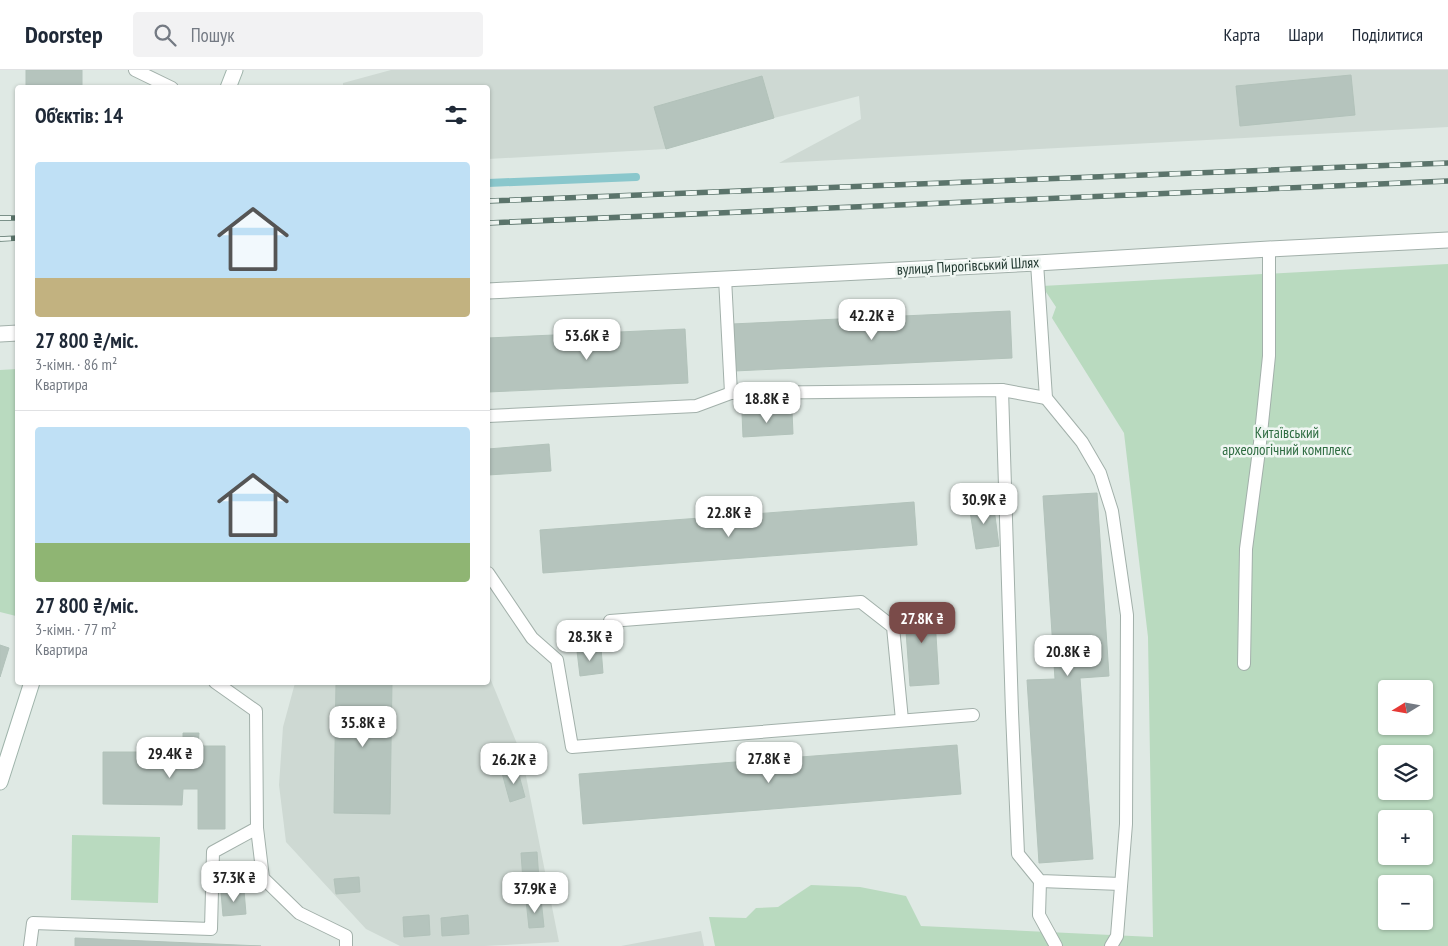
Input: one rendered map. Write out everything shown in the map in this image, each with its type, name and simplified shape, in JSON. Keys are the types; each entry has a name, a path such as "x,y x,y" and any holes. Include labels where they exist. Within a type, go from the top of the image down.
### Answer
{"street":[{"path":"229,85 236,70"},
{"name":"вулиця Пирогівський Шлях","path":"490,291 1037,263 1269,248 1448,240"},
{"path":"0,334 15,333"},
{"path":"0,782 31,685"}],"lane":[{"path":"135,70 166,85"},
{"path":"1244,664 1246,549 1260,443 1268,356 1269,248"},
{"path":"1037,263 1046,398 1082,442 1100,473 1112,510 1128,615 1126,824 1117,936 1111,946"},
{"path":"725,278 731,393"},
{"path":"490,416 696,406 731,393 1002,390 1046,398"},
{"path":"1002,390 1018,854 1040,881 1039,915 1056,946"},
{"path":"490,576 532,638 557,660 572,747 973,715"},
{"path":"610,621 860,602 893,628 902,720"},
{"path":"219,685 256,711 257,828 264,878 299,914 346,936 346,946"},
{"path":"30,946 33,923 211,929 213,852 257,828"},
{"path":"1040,881 1121,884"}],"shaded area":[{"path":"391,70 1448,70 1448,127 779,163 861,119 859,96 666,149 490,159 490,85 343,85 343,83"},
{"path":"490,678 522,756 559,942 485,946 400,946 366,929 286,842 279,785 283,727 294,685 490,685"},
{"path":"701,931 704,946 621,946"}],"green space":[{"name":"Китаївський археологічний комплекс","path":"1448,264 1448,946 715,946 709,917 746,918 756,908 778,907 811,885 860,887 906,896 921,926 1153,937 1148,637 1124,433 1052,318 1056,307 1042,286"},
{"path":"15,369 15,616 0,612 0,370"},
{"path":"72,835 160,837 158,903 71,900"}],"building":[{"path":"26,70 82,70 82,85 26,85"},
{"path":"1351,75 1355,115 1240,126 1236,86"},
{"path":"762,76 774,118 666,149 654,107"},
{"path":"1010,311 1012,358 734,371 732,324"},
{"path":"685,329 688,383 490,392 490,338"},
{"path":"792,411 793,434 743,437 742,413"},
{"path":"549,444 551,471 490,475 490,449"},
{"path":"1097,493 1109,676 1080,678 1093,859 1039,863 1027,680 1055,679 1043,496"},
{"path":"993,501 999,546 976,549 969,505"},
{"path":"914,502 917,545 543,573 540,530"},
{"path":"934,603 939,684 910,686 904,604"},
{"path":"0,645 9,648 0,677"},
{"path":"601,648 603,673 580,676 577,651"},
{"path":"336,685 392,685 390,814 334,813"},
{"path":"183,733 199,733 198,746 225,746 225,829 198,829 198,789 183,789 182,805 103,804 103,752 183,752"},
{"path":"957,745 961,794 583,824 579,774"},
{"path":"517,768 525,797 510,802 502,773"},
{"path":"537,852 539,880 523,881 521,853"},
{"path":"359,877 360,892 336,894 334,879"},
{"path":"244,890 246,914 223,916 221,892"},
{"path":"541,899 544,927 529,928 526,900"},
{"path":"429,915 430,935 404,937 403,917"},
{"path":"468,915 469,934 442,936 441,918"},
{"path":"75,938 261,946 75,946"}],"waterway":[{"path":"490,183 636,177"}],"railway":[{"path":"490,201 1448,163"},
{"path":"490,223 1448,181"},
{"path":"0,218 15,218"},
{"path":"0,239 15,238"}]}
